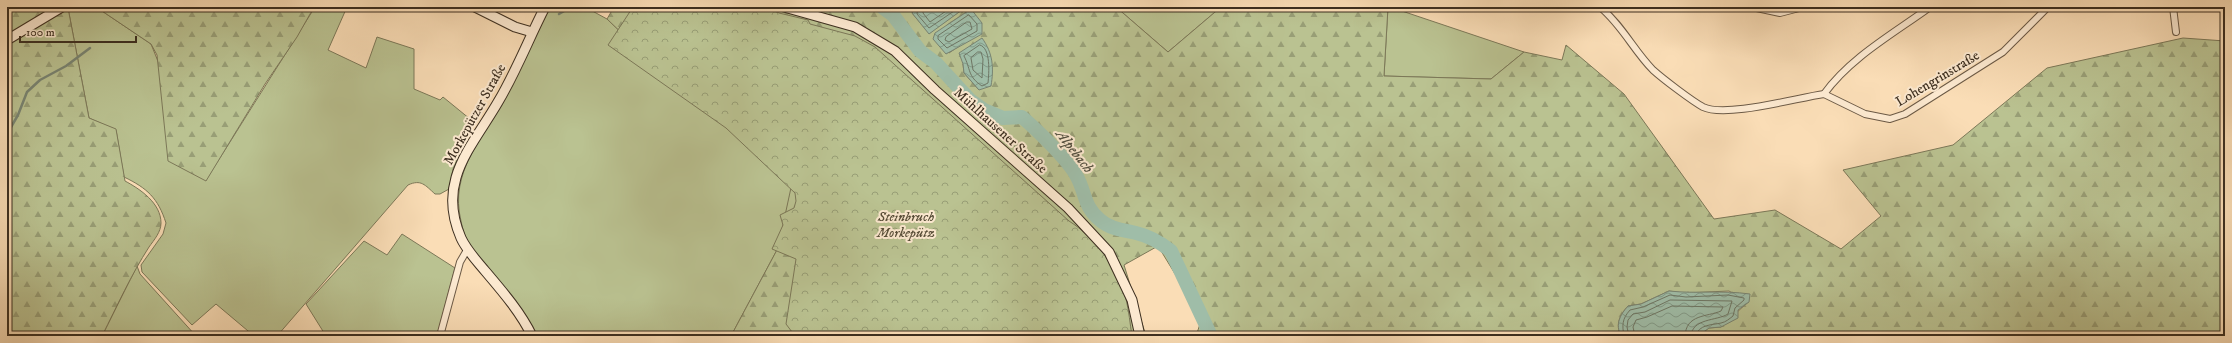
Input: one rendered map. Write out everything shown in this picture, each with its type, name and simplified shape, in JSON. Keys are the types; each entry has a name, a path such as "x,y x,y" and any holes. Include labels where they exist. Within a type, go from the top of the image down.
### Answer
{"street":[{"path":"7,40 62,7"},
{"path":"475,7 515,27 532,32"},
{"name":"Morkepützer Straße","path":"532,336 503,292 468,250 461,237 455,214 453,188 458,170 473,141 498,102 545,7"},
{"name":"Mühlhausener Straße","path":"784,7 855,26 895,51 935,90 1068,208 1109,252 1132,300 1140,336"},
{"path":"1600,7 1622,30 1654,71 1703,107 1714,109 1749,109 1794,98 1824,94 1836,77 1852,63 1930,7"},
{"path":"1752,7 1780,13 1802,7"},
{"name":"Lohengrinstraße","path":"1824,94 1865,114 1890,119 1906,114 2003,52 2048,7"},
{"path":"2173,7 2176,32"},
{"path":"440,336 460,262 468,250"}],"green space":[{"path":"7,7 45,11 68,8 89,118 116,129 125,181 137,188 154,203 160,216 161,226 159,233 136,268 102,336 7,336"},
{"path":"23,7 53,7 46,12"},
{"path":"96,7 151,44 206,180 315,7 347,7 328,50 366,68 377,37 414,49 414,89 440,100 443,97 472,121 457,149 459,156 453,169 449,189 440,194 435,194 420,183 412,183 408,185 277,336 254,336 216,304 192,325 142,272 141,265 163,234 166,223 163,214 151,195 139,185 124,177 116,130 89,118 68,8"},
{"path":"96,7 314,7 297,37 265,84 206,181 168,161 157,55 151,44"},
{"path":"550,7 585,7 607,19 668,77 793,183 778,248 731,336 536,336 530,323 514,300 468,243 461,221 459,203 460,187 464,171 478,142 504,99"},
{"path":"614,7 916,7 912,13 929,33 966,7 1116,7 1168,52 1221,7 1388,7 1384,76 1491,79 1524,52 1562,60 1566,45 1624,94 1714,219 1775,210 1841,249 1881,216 1843,170 1953,145 2047,68 2183,38 2225,41 2225,336 1698,336 1709,328 1721,327 1748,302 1729,291 1685,293 1669,291 1641,304 1628,306 1618,324 1621,336 1196,336 1202,318 1158,246 1124,265 1146,336 731,336 778,248 792,183 668,77 607,19","holes":["971,9 965,42 949,53 947,25","963,64 979,90 964,73"]},
{"name":"Steinbruch Morkepütz","path":"633,7 766,7 779,13 808,20 810,24 855,36 875,47 1097,245 1111,265 1122,287 1126,299 1132,336 795,336 786,324 796,259 772,249 783,225 780,215 794,208 796,201 795,193 726,128 608,45"},
{"path":"1116,7 1221,7 1168,52"},
{"path":"1388,7 1524,52 1491,79 1384,76"},
{"path":"402,234 455,268 437,336 326,336 306,304 364,241 387,255"},
{"path":"137,266 140,274 196,336 102,336"}],"water":[{"path":"916,7 966,7 929,34 912,13"},
{"path":"971,9 982,23 982,34 946,54 933,39 935,33"},
{"path":"982,38 986,44 992,61 992,73 991,86 979,90 964,73 963,64 959,53"},
{"path":"1669,291 1729,292 1750,294 1749,302 1738,310 1738,318 1721,327 1709,328 1698,336 1621,336 1618,324 1628,306 1641,304"}],"waterway":[{"path":"559,14 571,7"},
{"name":"Alpebach","path":"882,7 893,15 920,51 936,63 970,100 984,110 1003,118 1022,117 1043,136 1072,168 1079,181 1085,199 1094,215 1112,227 1141,234 1171,251 1211,336"},
{"path":"7,134 18,115 27,92 40,80 66,66 90,48"}]}
